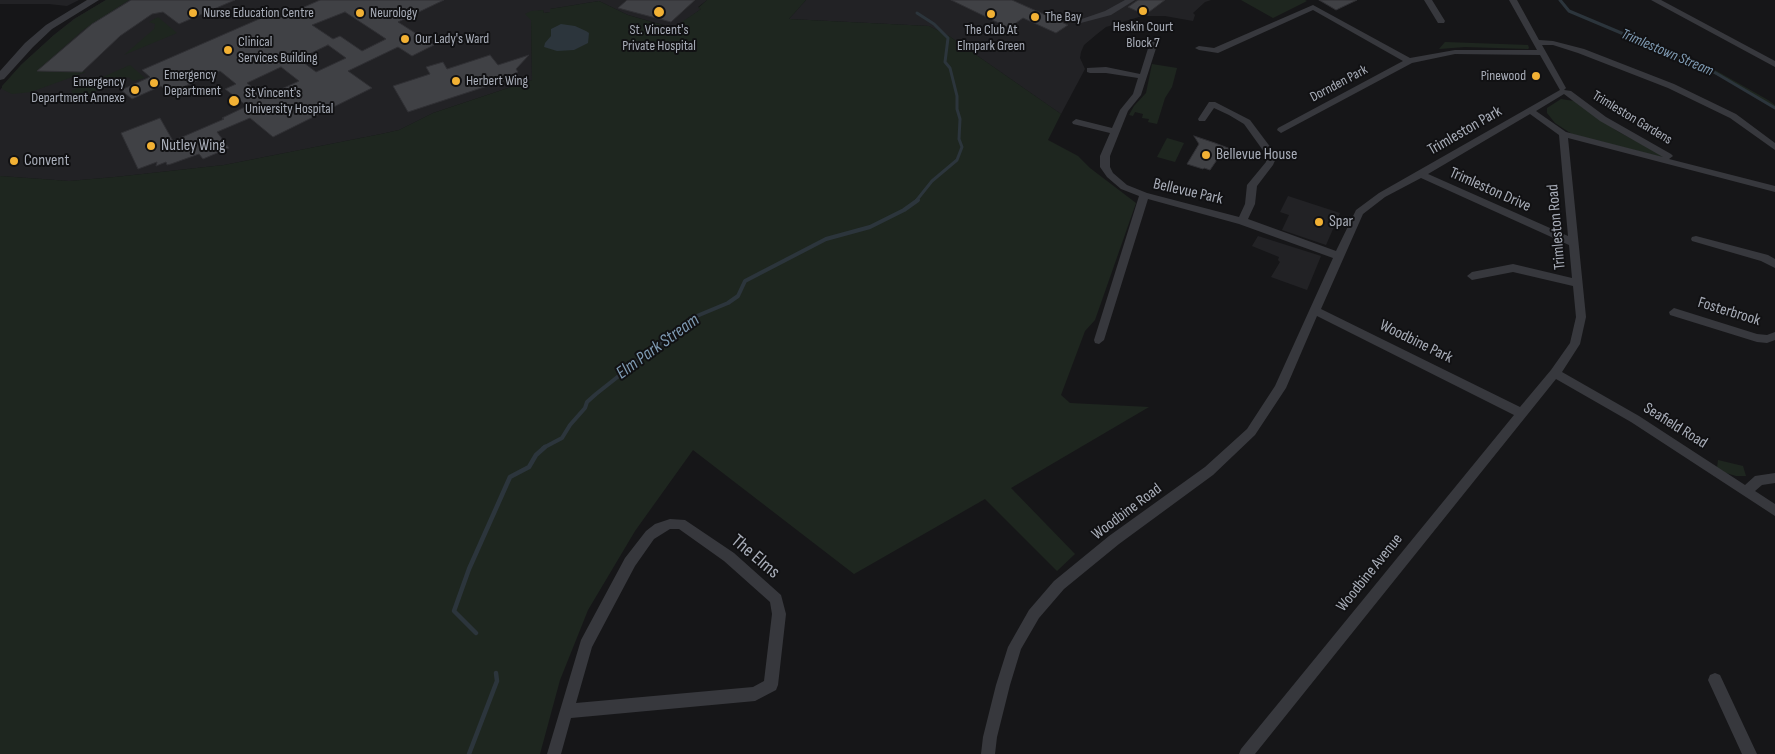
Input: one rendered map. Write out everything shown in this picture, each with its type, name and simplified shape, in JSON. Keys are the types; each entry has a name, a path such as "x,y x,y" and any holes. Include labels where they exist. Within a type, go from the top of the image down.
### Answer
{"street":[{"path":"2,73 49,27 94,0"},
{"path":"1078,22 1108,13 1131,0"},
{"path":"1428,0 1442,21"},
{"name":"Trimleston Gardens","path":"1513,0 1564,91 1602,119 1683,164"},
{"path":"1655,0 1775,64"},
{"name":"Dornden Park","path":"1199,48 1216,51 1313,7 1409,61"},
{"path":"1144,195 1124,188 1116,182 1105,167 1105,156 1124,110 1137,95 1144,77 1151,42"},
{"path":"1536,42 1553,43 1581,51 1679,89 1733,116 1775,146"},
{"name":"Dornden Park","path":"1281,130 1409,61 1455,52 1542,53"},
{"path":"1090,70 1106,70 1144,77"},
{"name":"Trimleston Park","path":"1339,256 1359,212 1382,195 1564,91"},
{"path":"1202,119 1212,104 1232,113 1247,122 1272,156 1270,163 1252,185 1250,204 1242,221"},
{"path":"1530,110 1563,134"},
{"path":"1076,122 1114,132"},
{"name":"Trimleston Gardens","path":"1563,134 1775,189"},
{"name":"Trimleston Road","path":"1555,373 1575,344 1581,317 1563,134"},
{"name":"Trimleston Drive","path":"1421,174 1574,244"},
{"name":"Bellevue Park","path":"1099,340 1144,195 1242,221 1339,256"},
{"path":"1696,240 1764,258 1775,264"},
{"path":"1316,311 1339,256"},
{"path":"1472,276 1514,268 1577,283"},
{"name":"Woodbine Park","path":"1316,311 1522,413"},
{"name":"Woodbine Road","path":"988,754 990,737 1003,685 1015,647 1034,614 1059,585 1114,540 1209,471 1251,432 1280,388 1316,311"},
{"name":"Fosterbrook","path":"1673,312 1758,338 1767,339 1775,336"},
{"path":"1522,413 1555,373"},
{"name":"Seafield Road","path":"1555,373 1635,419 1775,511"},
{"name":"Woodbine Avenue","path":"1246,754 1522,413"},
{"path":"1746,492 1759,480 1775,478"},
{"name":"The Elms","path":"554,754 566,711 586,645 630,562 650,536 659,528 670,524 681,524 729,557 776,599 779,614 771,685 755,694 566,711"},
{"path":"1715,680 1750,754"}],"shaded area":[{"path":"0,0 79,0 67,6 0,4"},
{"name":"St Vincent's University Hospital","path":"106,0 707,0 698,7 701,9 674,28 628,15 599,1 550,9 550,12 544,13 543,10 531,12 532,80 433,113 399,130 224,165 69,181 0,176 0,90 21,65 54,35 74,19"},
{"path":"106,0 129,0 83,30 37,71 86,72 31,92 12,94 2,89 2,86 21,65 54,35 76,18"},
{"path":"707,0 806,0 789,19 929,26 949,36 1061,114 1048,140 1078,156 1090,168 1136,203 1095,320 1085,331 1061,395 1070,403 1149,407 1011,488 1075,554 1057,571 985,499 854,574 693,450 635,531 588,610 560,680 540,754 0,754 0,176 69,181 224,165 399,130 433,113 532,80 531,20 525,14 531,11 543,10 544,13 550,12 550,9 599,1 628,15 673,28 701,9 698,8"},
{"path":"806,0 1211,0 1205,2 1193,13 1195,15 1193,21 1165,16 1142,16 1106,27 1084,45 1080,58 1085,69 1061,114 949,36 929,26 789,19"},
{"path":"1241,0 1305,0 1307,1 1273,18"},
{"path":"158,17 177,33 124,55 154,29 155,24 149,22"},
{"path":"561,24 575,26 589,33 588,43 574,50 557,51 544,47 551,36 551,29"},
{"path":"1627,34 1715,70 1768,100 1775,105 1775,109 1726,79 1627,38"},
{"path":"1445,42 1528,45 1529,48 1465,47 1439,49"},
{"path":"1152,64 1177,68 1172,87 1165,98 1157,124 1148,122 1149,119 1142,118 1143,114 1135,112 1133,116 1129,115 1134,106 1146,93"},
{"path":"130,65 145,78 133,81 128,77 78,99 71,91"},
{"path":"1561,99 1574,101 1617,131 1669,159 1572,134 1555,123 1547,113 1547,108"},
{"path":"1167,138 1184,143 1175,162 1157,157"},
{"path":"1288,196 1340,213 1326,245 1282,230 1289,215 1280,212"},
{"path":"1258,236 1321,256 1307,290 1271,277 1280,262 1278,260 1279,257 1252,246"},
{"path":"1718,460 1743,466 1746,476 1736,476 1717,468"}],"building":[{"path":"131,0 235,0 179,24 163,12 152,14 120,36 82,72 37,71 92,24"},
{"path":"320,0 444,0 398,22 434,45 412,56 398,47 348,71 372,88 273,137 250,118 217,132 229,148 203,159 199,154 167,165 166,162 156,166 157,162 138,169 121,133 160,118 173,141 224,119 222,118 247,106 225,89 236,84 220,71 169,93 161,86 132,99 121,90 150,77 142,70 282,9 288,14","holes":["345,12 374,31 386,39 362,51 340,36 333,39 312,25","328,45 346,58 316,72 299,59","281,67 299,81 264,97 247,83"]},
{"name":"St. Vincent's Private Hospital","path":"627,0 695,0 671,22 618,8"},
{"path":"951,0 1012,0 1068,25 1056,33 1023,18 1009,28"},
{"name":"Heskin Court Block 7","path":"1138,0 1165,0 1145,15 1128,7"},
{"path":"1319,0 1357,0 1336,10"},
{"name":"Herbert Wing","path":"490,55 498,65 529,55 516,69 518,72 515,73 518,76 408,112 393,86 430,74 426,67 443,62 447,69"},
{"name":"Bellevue House","path":"1194,136 1236,151 1221,154 1210,170 1187,164 1199,144"}],"waterway":[{"name":"Trimlestown Stream","path":"1560,0 1569,11 1714,72 1775,108"},
{"name":"Elm Park Stream","path":"916,201 932,181 957,160 962,147 959,139 960,119 957,109 957,96 950,68 945,62 948,38 934,24 917,13"},
{"name":"Elm Park Stream","path":"543,448 562,438 570,425 585,408 587,402 596,394 692,318 728,303 738,296 745,281 826,239 870,227 904,210 918,200"},
{"name":"Elm Park Stream","path":"476,633 454,611 469,569 510,477 529,467 536,455 545,447"},
{"name":"Elm Park Stream","path":"469,754 497,681 496,673"}],"place":[{"name":"Heskin Court Block 7","path":"1143,11"},
{"name":"St. Vincent's Private Hospital","path":"659,12"},
{"name":"Nurse Education Centre","path":"193,13"},
{"name":"Neurology","path":"360,13"},
{"name":"The Club At Elmpark Green","path":"991,14"},
{"name":"The Bay","path":"1035,17"},
{"name":"Our Lady's Ward","path":"405,39"},
{"name":"Clinical Services Building","path":"228,50"},
{"name":"Pinewood","path":"1536,76"},
{"name":"Herbert Wing","path":"456,81"},
{"name":"Emergency Department","path":"154,83"},
{"name":"Emergency Department Annexe","path":"135,90"},
{"name":"St Vincent's University Hospital","path":"234,101"},
{"name":"Nutley Wing","path":"151,146"},
{"name":"Bellevue House","path":"1206,155"},
{"name":"Convent","path":"14,161"},
{"name":"Spar","path":"1319,222"}]}
